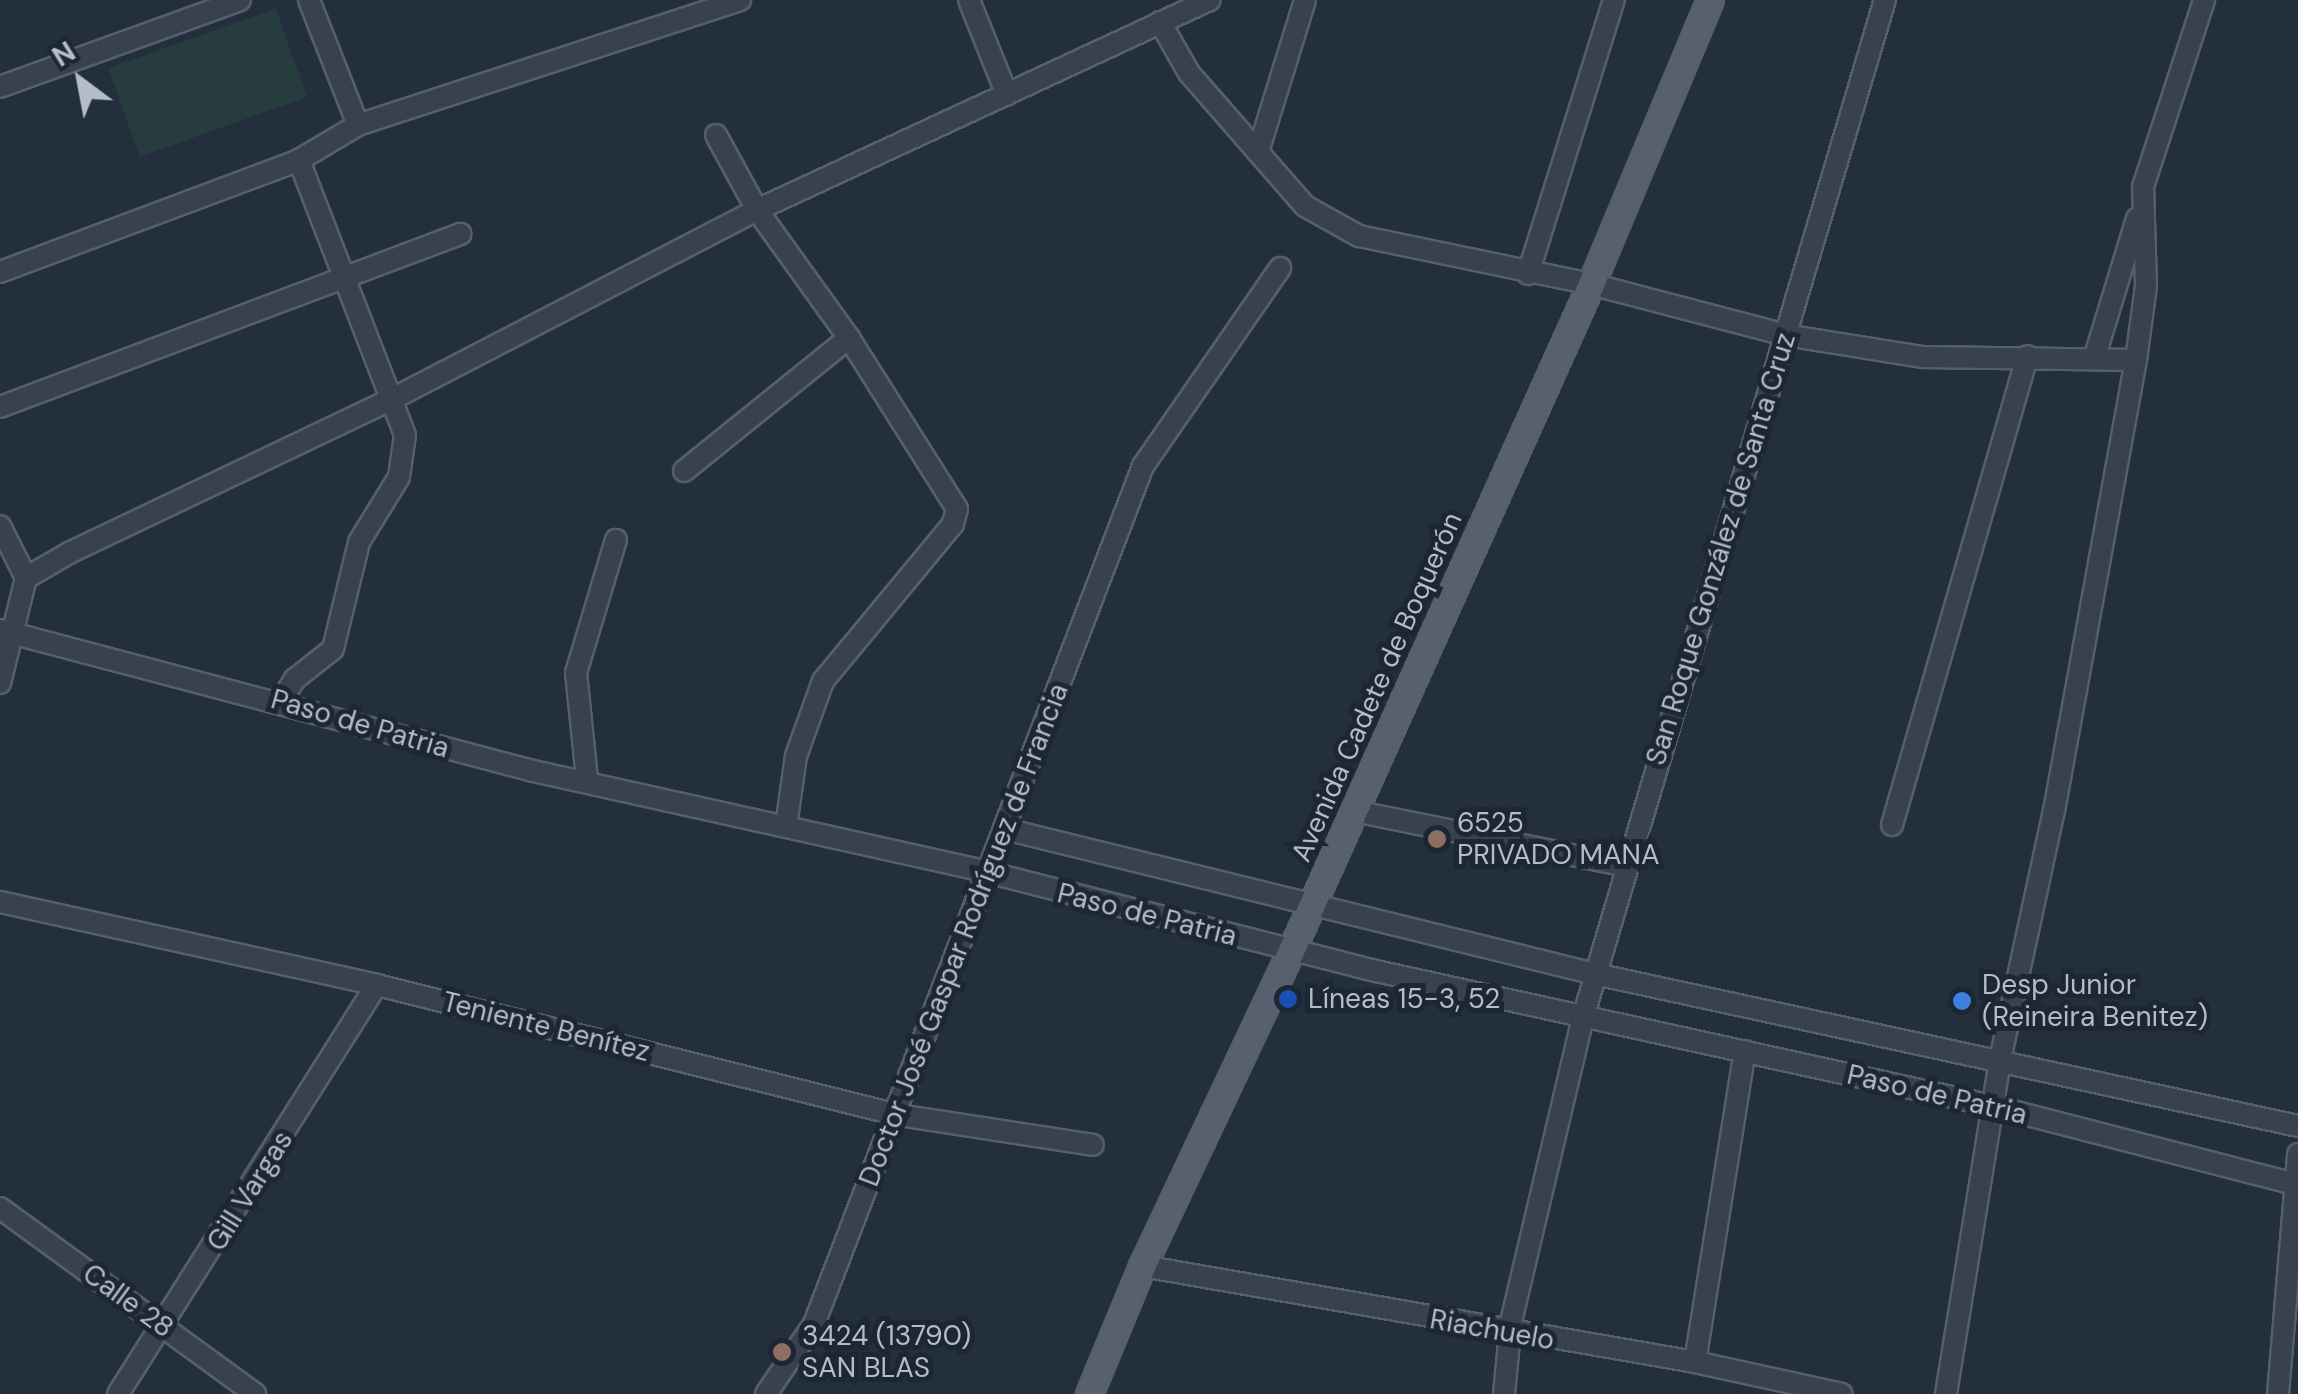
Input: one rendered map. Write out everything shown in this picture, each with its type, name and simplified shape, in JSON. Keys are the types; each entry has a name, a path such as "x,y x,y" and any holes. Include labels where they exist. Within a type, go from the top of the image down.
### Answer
{"main road":[{"name":"Avenida Cadete de Boquerón","path":"1089,1394 1142,1266 1291,952 1591,284 1710,0"}],"street":[{"path":"0,87 185,8 240,0"},
{"path":"310,0 358,125"},
{"path":"0,272 299,160 358,125 740,0"},
{"path":"969,0 1007,94"},
{"path":"0,684 6,631 26,578 396,397 756,210 1210,0"},
{"path":"1258,152 1305,0"},
{"path":"1528,274 1614,0"},
{"name":"San Roque González de Santa Cruz","path":"1504,1394 1510,1334 1584,1014 1885,0"},
{"path":"2094,359 2204,0"},
{"path":"1160,22 1190,74 1305,206 1330,225 1384,244 1591,284 1785,335 1923,357 2136,360"},
{"path":"716,135 756,210 849,338 952,499 957,518 823,681 796,756 786,826"},
{"path":"281,702 294,679 332,648 359,542 399,476 405,435 396,397 299,160"},
{"path":"1946,1394 2000,1060 2054,811 2136,360 2146,286 2143,193"},
{"path":"0,407 461,234"},
{"name":"Doctor José Gaspar Rodríguez de Francia","path":"766,1394 814,1324 898,1115 1143,466 1280,268"},
{"path":"684,471 849,338"},
{"path":"1892,825 2028,356"},
{"path":"0,526 26,578"},
{"path":"587,779 576,673 616,540"},
{"name":"Paso de Patria","path":"6,631 532,771 587,779 987,872 1291,952 1993,1106 2297,1185"},
{"path":"1354,812 1627,866"},
{"name":"Paso de Patria","path":"1005,829 1310,907 1596,974 2298,1126"},
{"name":"Teniente Benítez","path":"0,902 377,985 898,1115 1093,1144"},
{"name":"Gill Vargas","path":"118,1394 165,1328 377,985"},
{"path":"1695,1362 1745,1051"},
{"path":"2278,1394 2298,1154"},
{"name":"Calle 28","path":"0,1208 255,1394"},
{"name":"Riachuelo","path":"1142,1266 1510,1334 1695,1362 1842,1394"}],"green space":[{"path":"276,9 307,97 140,157 108,68"}],"place":[{"name":"6525 PRIVADO MANA","path":"1437,839"},
{"name":"Líneas 15-3, 52","path":"1288,999"},
{"name":"Desp Junior (Reineira Benitez)","path":"1962,1001"},
{"name":"3424 (13790) SAN BLAS","path":"782,1352"}]}
